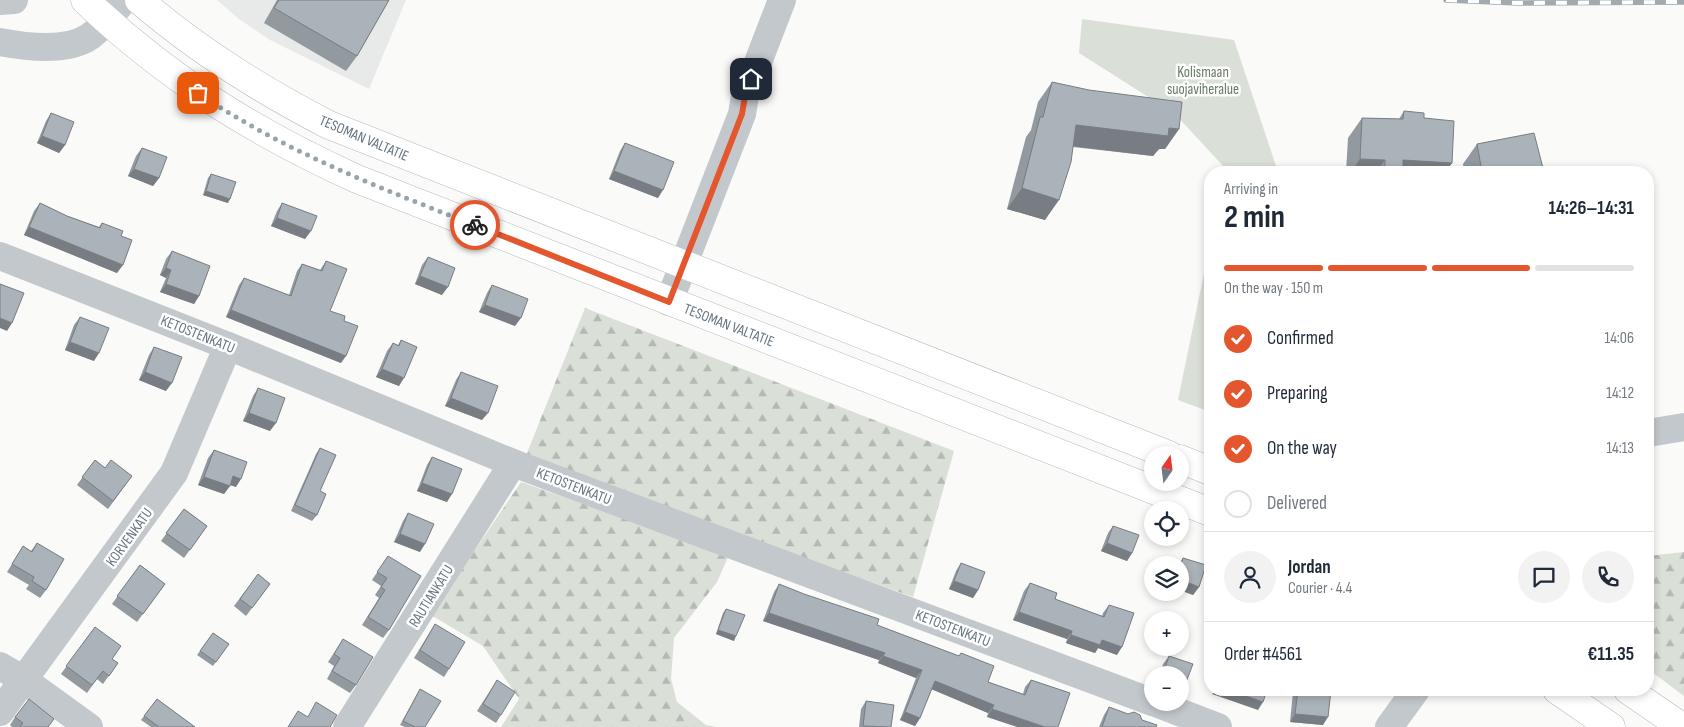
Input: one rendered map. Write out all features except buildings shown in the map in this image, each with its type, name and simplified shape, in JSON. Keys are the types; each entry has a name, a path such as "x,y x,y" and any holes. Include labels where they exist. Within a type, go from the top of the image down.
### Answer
{"main road":[{"name":"TESOMAN VALTATIE","path":"85,0 106,20 174,76 211,101 298,152 357,179 1204,510"},
{"name":"TESOMAN VALTATIE","path":"139,0 225,66 288,104 329,125 1146,446"},
{"path":"1189,463 1204,469"},
{"path":"1566,696 1611,727"},
{"path":"1637,696 1682,727"}],"street":[{"path":"0,1 14,0"},
{"path":"0,42 56,46 77,43 90,37 124,0"},
{"path":"669,302 742,114 745,96 782,0"},
{"name":"KETOSTENKATU","path":"0,256 228,346 513,463 1144,699"},
{"name":"KORVENKATU","path":"0,712 174,473 228,346"},
{"path":"1654,432 1684,427"},
{"name":"RAUTIANKATU","path":"347,727 513,463"},
{"path":"0,666 24,680 89,727"},
{"path":"1389,727 1412,696"},
{"name":"KETOSTENKATU","path":"1176,711 1218,727"}],"shaded area":[{"path":"217,0 406,0 369,89 270,40 239,19"}],"green space":[{"name":"Kolismaan suojaviheralue","path":"1082,19 1234,40 1276,166 1223,166 1175,114 1079,53"},
{"path":"1204,273 1204,410 1178,400"},
{"path":"585,308 954,451 913,597 525,458"},
{"path":"521,482 729,555 717,582 674,638 671,679 677,702 706,725 717,727 501,727 519,699 483,646 431,615"},
{"path":"1684,552 1684,696 1654,674 1654,555"}],"railway":[{"path":"1446,0 1519,3 1684,2"}],"way so far":[{"path":"198,93 298,152 357,179 475,225"}],"route":[{"path":"475,225 669,302 742,114 745,96 751,79"}]}
